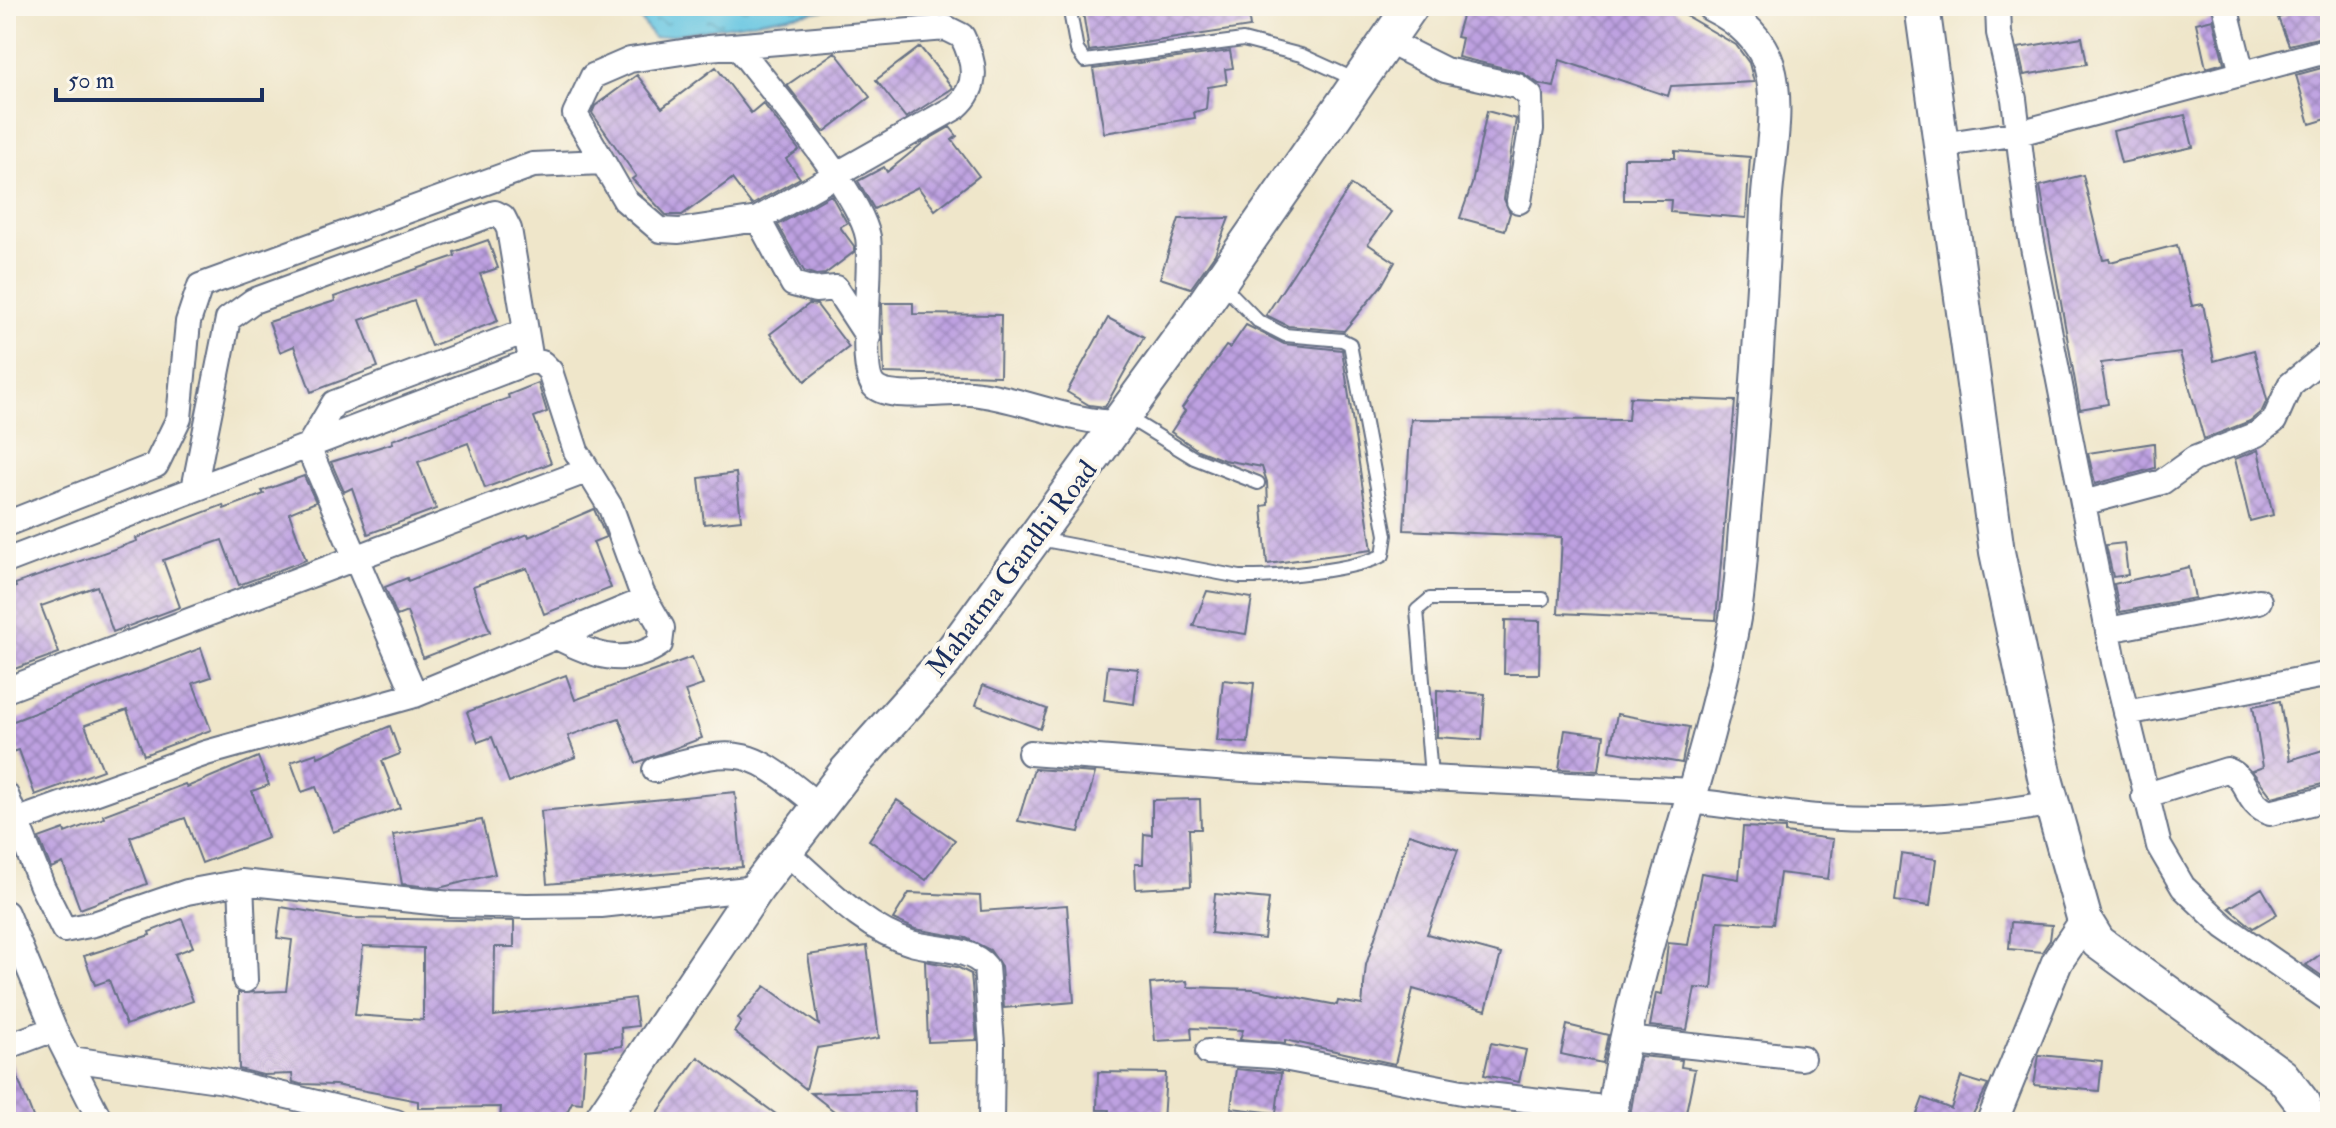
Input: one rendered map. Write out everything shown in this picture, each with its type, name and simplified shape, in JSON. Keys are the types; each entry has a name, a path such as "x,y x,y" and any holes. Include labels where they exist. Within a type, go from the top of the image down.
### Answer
{"main road":[{"name":"Mahatma Gandhi Road","path":"600,1122 757,888 787,853 846,772 945,661 1220,282 1411,6"},
{"path":"1922,6 1951,144 1997,552 2052,803 2085,921 2098,942 2282,1076 2302,1102 2308,1122"}],"street":[{"path":"1208,1052 1273,1056 1462,1092 1612,1116 1656,917 1692,796 1735,618 1761,351 1766,206 1774,128 1770,69 1761,45 1741,24 1712,6"},
{"path":"1998,6 2013,135 2030,232 2108,630 2144,796 2159,846 2183,887 2225,927 2330,1000"},
{"path":"2225,6 2242,73"},
{"path":"946,28 962,36 973,63 974,80 969,96 956,107 833,173 758,219 679,231 660,230 625,200 575,114 593,76 630,60 708,48 739,48 899,30 946,28"},
{"path":"1387,41 1445,70 1517,86 1530,96 1531,129 1519,201"},
{"path":"739,48 865,221 869,240 869,378 878,390 972,393 1085,422 1122,419"},
{"path":"1951,144 2013,135 2330,50"},
{"path":"6,524 156,465 179,418 188,322 200,286 533,165 603,162"},
{"path":"194,489 228,319 253,301 495,213 503,217 509,229 531,361"},
{"path":"758,219 793,284 815,290 836,288 868,337"},
{"path":"308,447 334,403 526,331"},
{"path":"2083,503 2162,482 2194,459 2257,434 2274,421 2290,385 2330,352"},
{"path":"6,561 531,361 542,363 550,371 586,471 600,486 611,508 645,600 662,628 660,644 649,652 617,659 591,655 555,636"},
{"path":"308,447 415,695"},
{"path":"6,690 355,561 586,471"},
{"path":"16,821 206,753 415,695 645,600"},
{"path":"2108,630 2259,601"},
{"path":"2126,713 2330,674"},
{"path":"1030,753 1244,769 1431,776 1692,796 1818,817 1989,815 2052,803"},
{"path":"655,770 708,757 752,756 770,766 820,807"},
{"path":"2144,796 2227,770 2241,779 2252,802 2270,813 2330,798"},
{"path":"6,795 64,930 94,924 187,892 241,882 450,904 527,906 601,905 757,888"},
{"path":"787,853 851,908 884,930 910,943 981,961 988,977 991,1122"},
{"path":"241,882 245,980"},
{"path":"6,913 11,939 101,1122"},
{"path":"1992,1122 2057,962 2085,921"},
{"path":"6,1047 54,1029"},
{"path":"1627,1039 1802,1058"},
{"path":"71,1059 225,1081 346,1117 396,1122"}],"lane":[{"path":"1069,6 1077,50 1085,61 1243,40 1301,55 1359,81"},
{"path":"1035,538 1240,577 1263,577 1355,564 1383,555 1386,535 1350,344 1285,335 1258,321 1220,282"},
{"path":"1122,419 1194,458 1258,483"},
{"path":"1431,776 1417,610 1430,599 1543,599"}],"water":[{"path":"631,6 851,6 654,38"}],"building":[{"path":"1082,6 1247,6 1250,27 1089,51"},
{"path":"1465,6 1669,6 1736,45 1749,63 1754,82 1671,86 1668,96 1560,60 1554,87 1539,84 1521,72 1458,57 1462,38 1456,37"},
{"path":"2308,6 2324,6 2330,35 2289,45 2278,18"},
{"path":"2213,19 2224,63 2206,68 2196,23"},
{"path":"2082,37 2087,64 2024,75 2018,48"},
{"path":"920,47 953,88 906,118 876,80"},
{"path":"1230,51 1233,68 1225,69 1227,84 1208,87 1206,109 1194,112 1195,118 1104,133 1093,69"},
{"path":"835,52 870,97 824,132 787,85"},
{"path":"2329,66 2330,118 2310,124 2296,75"},
{"path":"716,67 751,113 763,103 799,150 786,159 800,178 752,205 732,179 682,215 666,215 632,179 636,176 592,113 595,106 637,75 662,108"},
{"path":"1487,111 1516,119 1504,199 1510,213 1505,230 1460,218 1472,184"},
{"path":"2185,115 2193,147 2121,163 2113,131"},
{"path":"950,127 957,136 952,140 979,176 935,210 918,187 874,209 858,181 884,167 887,172 924,142"},
{"path":"1675,151 1750,157 1746,218 1670,212 1671,200 1624,200 1624,158 1675,158"},
{"path":"2083,175 2103,260 2109,259 2110,262 2177,245 2192,306 2203,304 2214,361 2254,350 2267,400 2262,411 2250,421 2204,439 2180,353 2101,363 2108,404 2080,409 2040,186"},
{"path":"1351,185 1391,212 1368,244 1395,262 1382,285 1344,331 1288,326 1266,315"},
{"path":"831,195 847,223 840,227 854,246 854,252 825,274 816,275 804,271 778,225"},
{"path":"1229,218 1215,254 1191,288 1160,278 1179,219"},
{"path":"488,240 498,268 480,274 498,321 431,346 414,301 360,320 378,367 311,392 294,346 280,352 269,322 335,301 334,297 455,256 454,252"},
{"path":"882,303 913,303 913,314 1001,315 1000,376 884,373"},
{"path":"809,304 817,305 849,347 805,381 770,334"},
{"path":"1108,318 1144,337 1105,407 1089,405 1067,392"},
{"path":"1246,325 1284,344 1342,350 1372,550 1267,564 1262,506 1268,505 1267,482 1262,467 1224,460 1198,450 1171,432 1185,411 1182,408 1226,346 1230,348"},
{"path":"538,383 547,412 534,417 551,463 485,488 468,443 418,462 436,509 368,534 352,488 344,492 331,462 393,443 392,440 509,398 508,395"},
{"path":"1630,397 1735,401 1716,620 1558,613 1562,537 1404,530 1411,419 1628,420"},
{"path":"2154,443 2155,468 2095,484 2088,453"},
{"path":"2258,450 2273,515 2250,521 2235,459"},
{"path":"736,473 741,520 704,524 699,478"},
{"path":"304,476 316,502 289,513 306,560 239,585 222,540 163,560 180,607 113,632 97,586 41,606 59,653 6,672 6,591 16,587 15,584 137,541 136,538 223,505 224,509"},
{"path":"594,509 606,537 593,542 611,588 544,614 527,568 473,586 490,632 423,658 407,612 397,616 385,587 528,534 529,537"},
{"path":"2124,543 2128,575 2113,577 2106,545"},
{"path":"2189,567 2195,598 2120,612 2114,584"},
{"path":"1207,591 1252,598 1246,634 1193,626"},
{"path":"1505,620 1540,621 1539,674 1504,674"},
{"path":"201,648 211,677 193,683 211,730 144,755 127,710 85,725 103,770 35,795 19,750 6,754 6,724"},
{"path":"692,657 703,685 685,691 702,738 636,763 619,718 568,736 576,757 509,782 492,737 478,742 467,712 566,675 575,700"},
{"path":"1108,666 1138,669 1134,704 1104,700"},
{"path":"1223,680 1254,683 1248,743 1217,741"},
{"path":"983,685 1047,709 1040,729 976,705"},
{"path":"1437,690 1485,694 1482,740 1437,737"},
{"path":"2280,701 2290,760 2323,750 2330,782 2272,797 2252,771 2263,767 2253,706"},
{"path":"1617,714 1689,727 1682,763 1610,751"},
{"path":"390,726 400,754 382,761 400,808 333,832 316,787 302,792 291,762 317,753 318,757"},
{"path":"1565,730 1604,735 1599,771 1559,769"},
{"path":"258,757 269,785 252,791 268,838 202,863 185,818 130,837 147,884 80,909 63,863 51,868 39,838 64,829 65,833 104,818 103,815 185,784 187,787"},
{"path":"1034,769 1095,773 1079,832 1018,821"},
{"path":"735,792 742,867 547,884 541,811"},
{"path":"1200,799 1201,829 1189,829 1191,886 1136,889 1135,864 1143,864 1144,834 1152,835 1152,800"},
{"path":"897,800 955,840 926,880 869,840"},
{"path":"482,820 495,874 439,888 402,884 393,835"},
{"path":"1743,827 1785,829 1785,833 1833,839 1828,879 1780,873 1773,924 1718,921 1712,989 1695,988 1687,1030 1650,1026 1656,993 1662,994 1668,943 1688,945 1701,873 1739,879"},
{"path":"1409,834 1458,850 1427,934 1501,954 1486,1010 1413,989 1395,1064 1285,1040 1285,1043 1240,1039 1243,1030 1191,1028 1192,1039 1155,1041 1150,984 1187,981 1188,987 1253,989 1337,1005 1338,1001 1362,1005 1366,965"},
{"path":"1901,854 1936,859 1930,906 1895,901"},
{"path":"2262,888 2277,914 2253,928 2229,908"},
{"path":"909,893 980,896 981,911 1067,905 1074,1002 1004,1008 1001,966 990,950 966,938 915,929 893,919"},
{"path":"1215,894 1269,899 1264,939 1211,933"},
{"path":"281,907 349,918 514,921 514,947 495,947 494,1016 634,998 638,1026 621,1028 622,1046 586,1050 582,1103 572,1102 562,1122 500,1122 501,1107 418,1108 418,1101 335,1085 300,1084 293,1082 292,1074 263,1075 239,1069 238,993 286,991 292,940 277,938","holes":["363,946 423,948 423,1020 355,1015"]},
{"path":"182,919 193,947 175,954 193,1001 126,1025 109,980 95,985 84,956 150,935 149,932"},
{"path":"2011,922 2052,925 2050,940 2042,952 2009,949"},
{"path":"867,946 879,1038 817,1048 806,1089 734,1032 741,1022 738,1018 765,986 819,1025 808,955"},
{"path":"2330,947 2330,975 2325,978 2306,965"},
{"path":"925,961 957,967 971,974 977,1040 928,1042"},
{"path":"1567,1025 1608,1035 1602,1063 1561,1054"},
{"path":"1491,1043 1526,1050 1519,1082 1484,1075"},
{"path":"2039,1055 2102,1061 2099,1091 2034,1085"},
{"path":"1640,1056 1682,1060 1681,1067 1695,1069 1684,1122 1629,1122"},
{"path":"698,1057 784,1120 651,1122"},
{"path":"11,1061 35,1122 6,1122 6,1062"},
{"path":"1236,1069 1281,1073 1276,1113 1231,1108"},
{"path":"1098,1072 1166,1073 1163,1122 1109,1122 1109,1110 1097,1110"},
{"path":"1961,1077 1988,1085 1972,1116 1974,1122 1914,1122 1923,1098 1951,1109"},
{"path":"915,1090 916,1122 848,1122 811,1093"}]}
